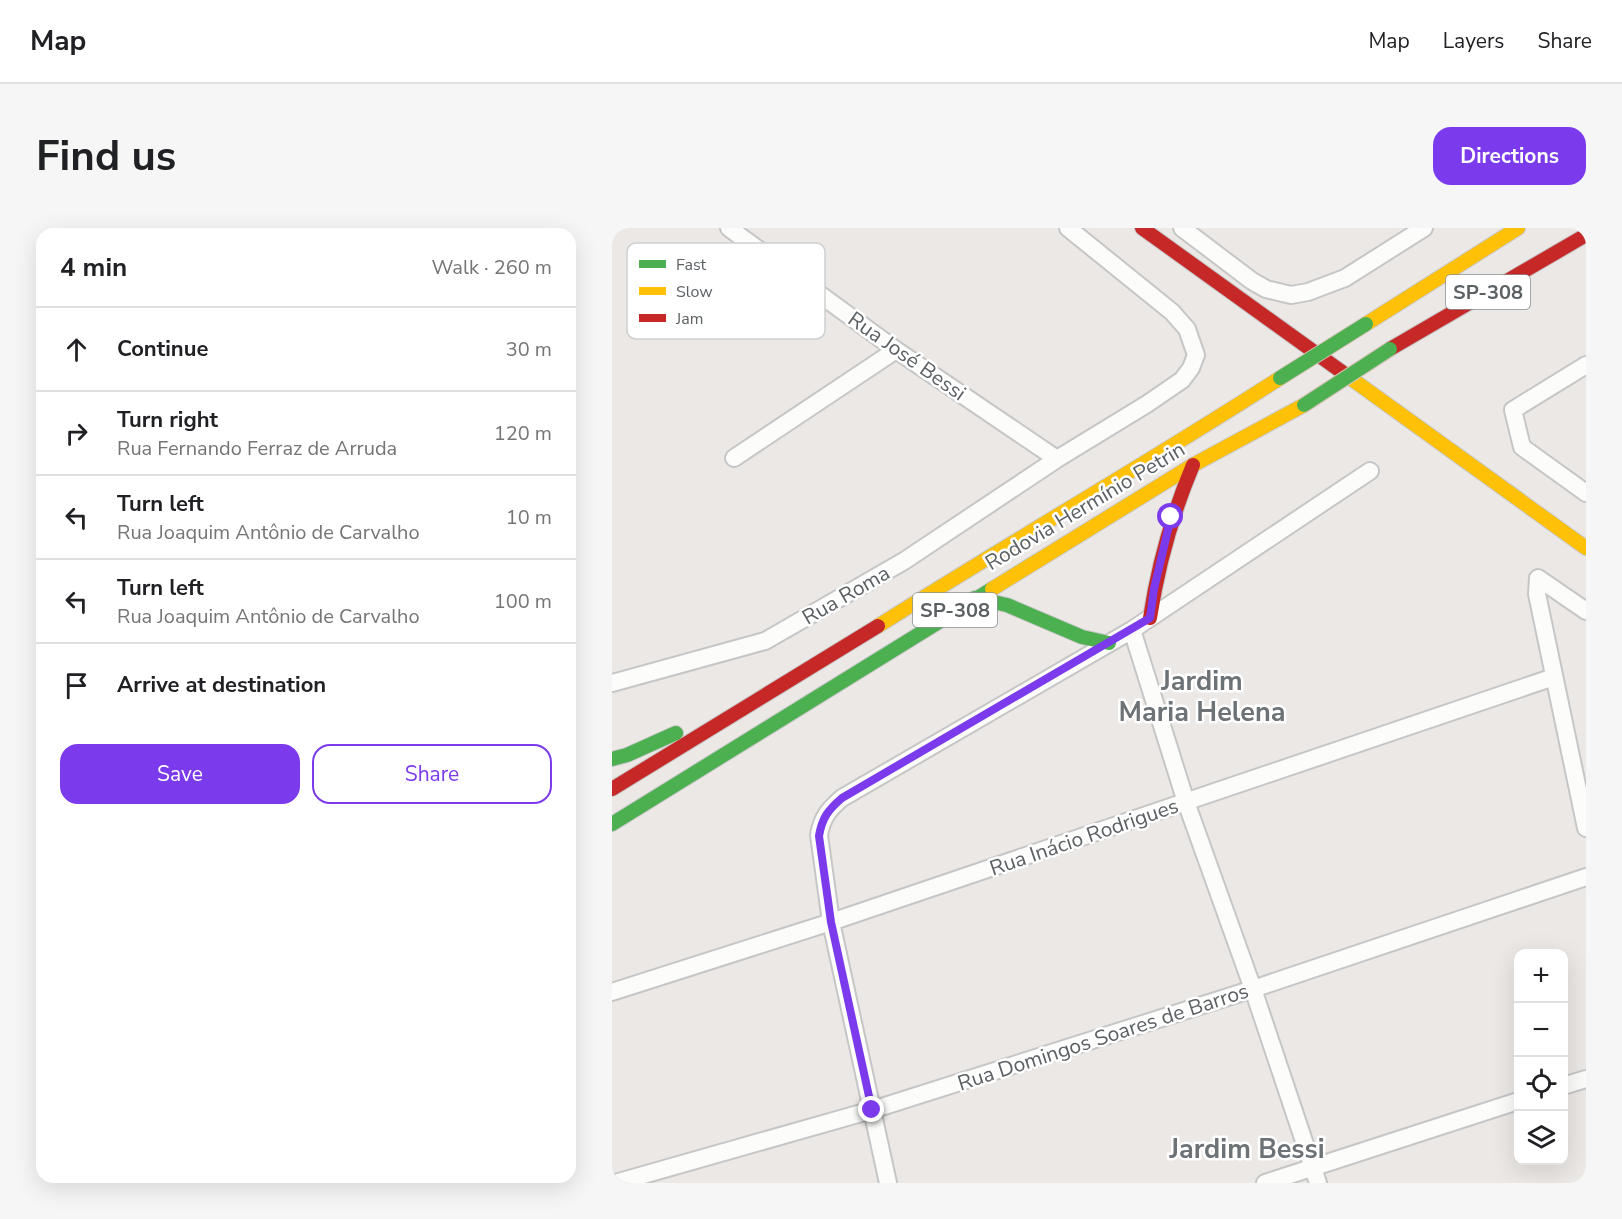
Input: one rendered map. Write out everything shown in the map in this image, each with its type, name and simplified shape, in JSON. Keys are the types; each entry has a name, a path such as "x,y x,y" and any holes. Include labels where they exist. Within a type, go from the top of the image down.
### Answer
{"main road":[{"path":"1142,228 1586,548"},
{"name":"Rodovia Hermínio Petrin","path":"612,789 771,693 992,554 1218,418 1518,228"},
{"name":"Rodovia Hermínio Petrin","path":"612,824 1193,465 1304,405 1390,350 1586,235"},
{"path":"1150,618 1154,589 1171,517 1193,465"},
{"path":"975,598 1007,605 1082,637 1109,643"},
{"path":"612,759 627,755 771,693"}],"street":[{"name":"Rua José Bessi","path":"729,228 750,243"},
{"name":"Rua Roma","path":"612,683 765,641 904,561 1057,459 1182,380 1191,368 1196,355 1187,328 1172,312 1068,228"},
{"path":"1182,228 1252,281 1266,289 1291,295 1308,292 1345,278 1424,228"},
{"name":"Rua José Bessi","path":"825,298 896,350 1057,459"},
{"path":"734,458 896,350"},
{"path":"1586,365 1513,410 1522,447 1586,493"},
{"path":"888,1183 831,922 819,836 821,823 828,810 842,798 1132,630 1370,471"},
{"path":"1586,611 1538,578 1537,594 1586,828"},
{"path":"1132,630 1186,802 1316,1175"},
{"name":"Rua Inácio Rodrigues","path":"612,992 831,922 1554,677"},
{"name":"Rua Domingos Soares de Barros","path":"615,1183 872,1110 1253,989 1586,877"},
{"path":"1568,1084 1586,1079"},
{"path":"1265,1183 1316,1175 1514,1102"}],"traffic: fast":[{"path":"1280,378 1366,324"},
{"path":"1304,405 1390,349"},
{"path":"612,824 992,589"},
{"path":"975,598 1007,605 1082,637 1109,643"},
{"path":"612,759 627,755 676,733"}],"traffic: slow":[{"path":"1366,324 1518,228"},
{"path":"1342,372 1586,548"},
{"path":"878,626 1280,378"},
{"path":"992,589 1193,465 1304,405"}],"traffic: jam":[{"path":"1142,228 1342,372"},
{"path":"1390,349 1586,235"},
{"path":"1150,618 1167,540 1193,465"},
{"path":"612,789 878,626"}],"district":[{"name":"Jardim Maria Helena","path":"1202,696"},
{"name":"Jardim Bessi","path":"1247,1149"}],"route":[{"path":"872,1110 831,922 819,836 821,823 828,810 842,798 1150,618 1154,589 1171,517"}]}
